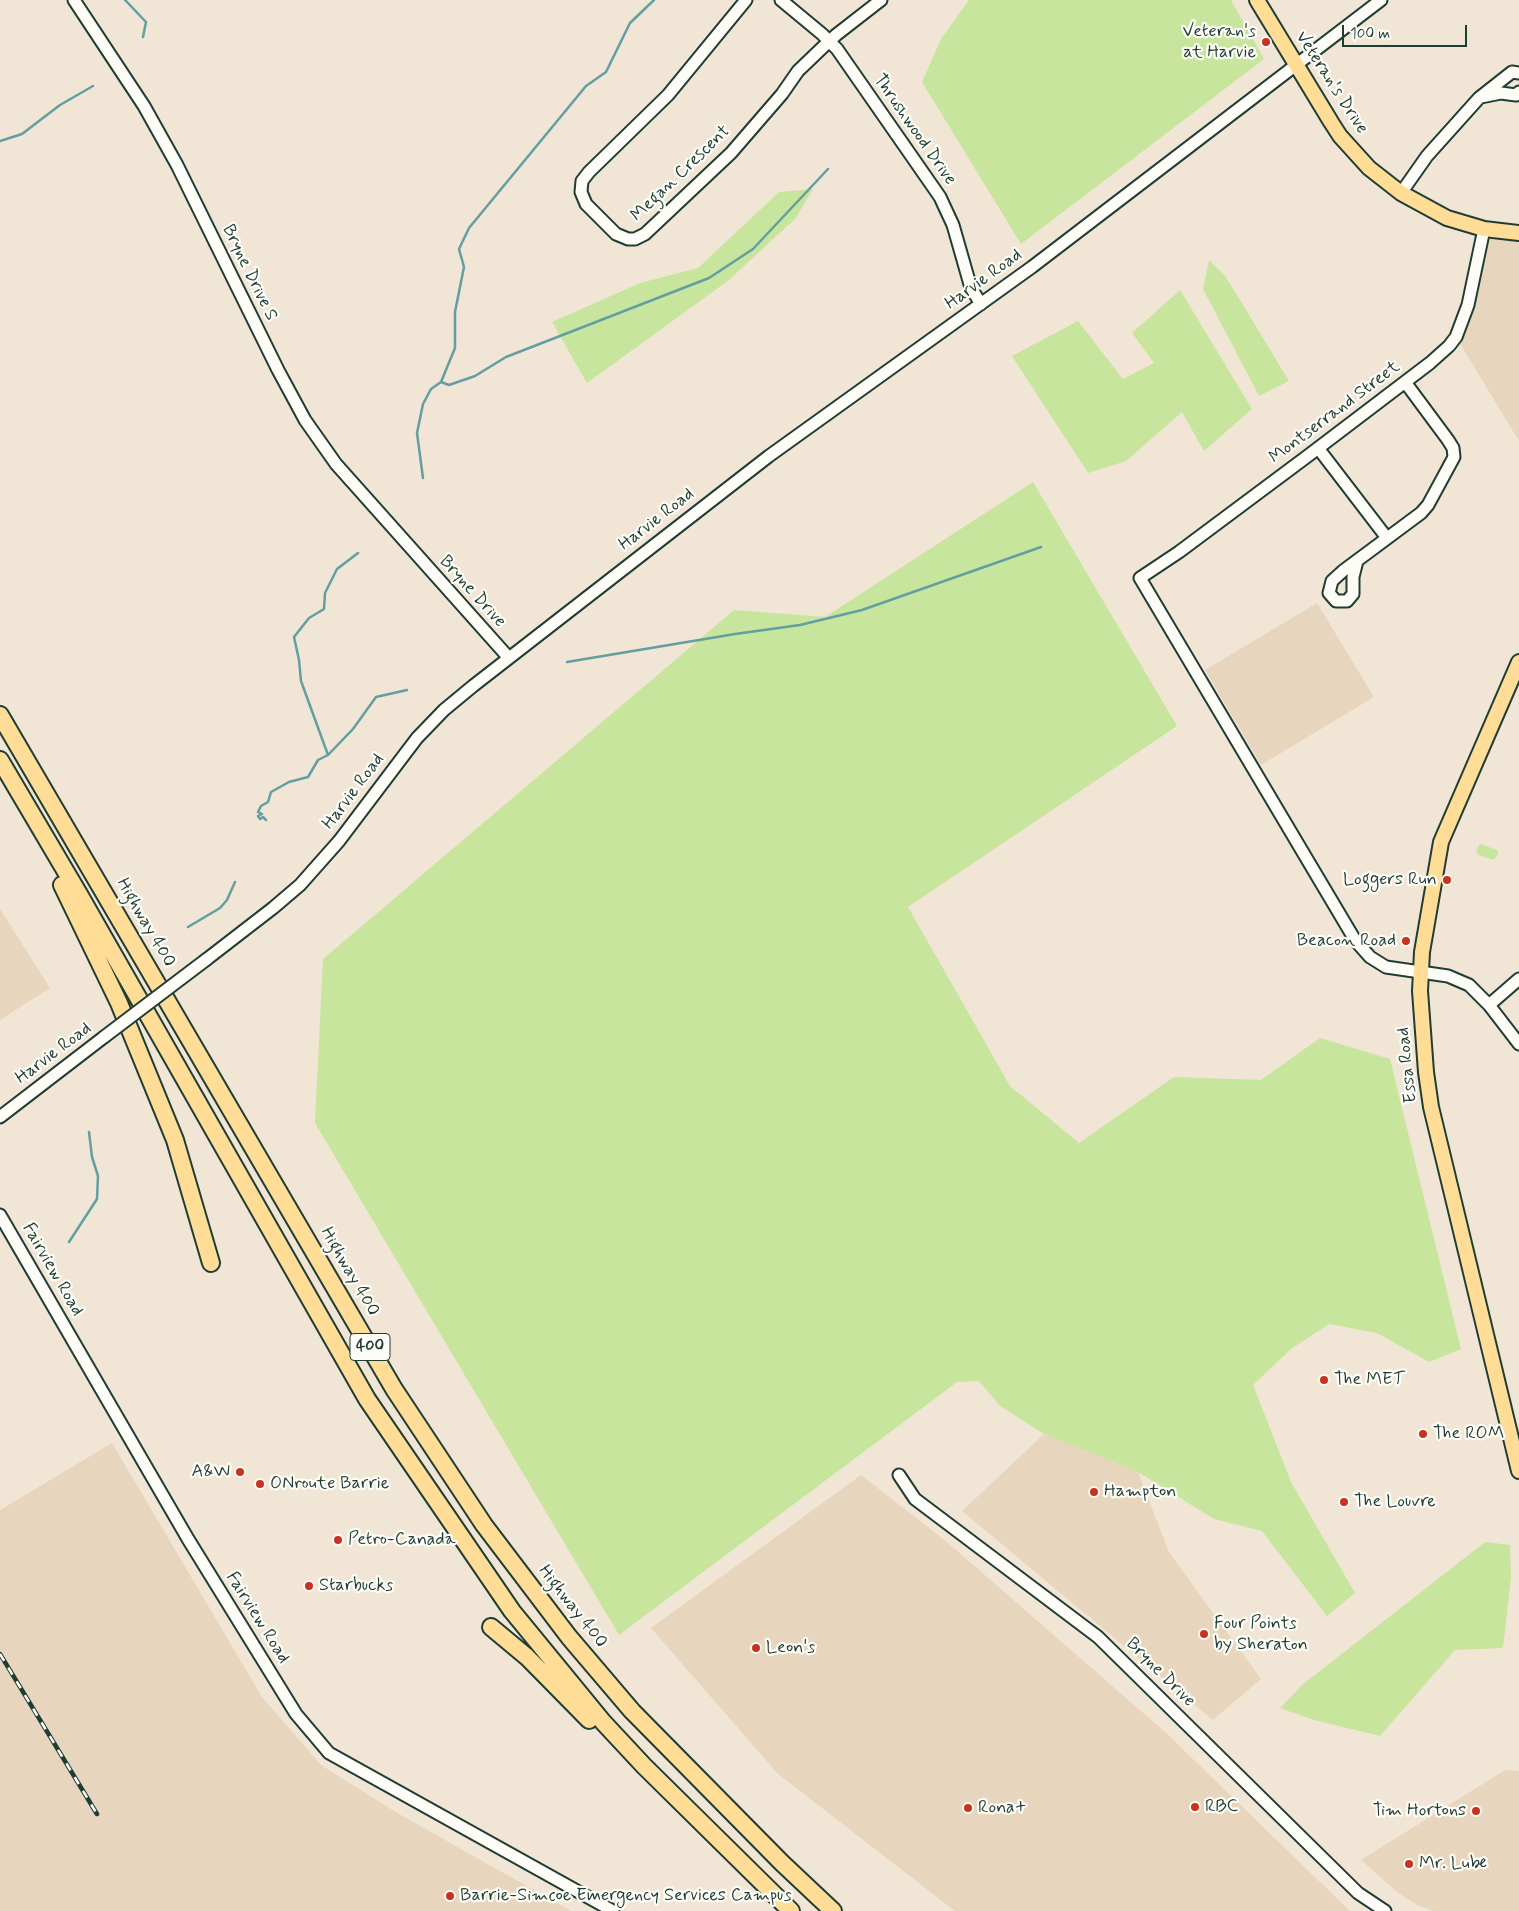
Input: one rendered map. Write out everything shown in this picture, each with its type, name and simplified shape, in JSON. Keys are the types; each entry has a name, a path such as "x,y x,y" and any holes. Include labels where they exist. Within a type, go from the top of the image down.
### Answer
{"highway":[{"name":"Highway 400","path":"0,715 394,1389 484,1525 569,1637 632,1711 782,1863 833,1911"},
{"name":"400","path":"0,760 80,894 367,1399 512,1611 603,1722 644,1766 791,1911"},
{"path":"31,812 44,850 90,938 119,1003 171,1131 211,1263"},
{"path":"490,1627 527,1657 607,1738 644,1766"}],"main road":[{"name":"Veteran's Drive","path":"1257,0 1340,136 1369,168 1401,193 1447,218 1484,229 1519,233"},
{"name":"Essa Road","path":"1519,662 1441,842 1421,972 1420,991 1425,1054 1432,1107 1517,1451 1519,1471"}],"street":[{"name":"Bryne Drive S","path":"74,0 144,106 177,165 278,370 305,420 336,464 410,549"},
{"name":"Megan Crescent","path":"746,0 668,95 585,177 581,185 582,197 586,204 616,234 628,239 635,239 645,234 731,153 782,94 798,71 829,41"},
{"name":"Thrushwood Drive","path":"781,0 837,49 940,197 953,225 971,288 982,304"},
{"path":"829,41 881,0"},
{"name":"Harvie Road","path":"0,1117 273,908 300,885 339,841 417,738 444,710 769,456 982,304 1381,0"},
{"path":"1401,193 1427,156 1479,98 1512,72 1519,73"},
{"path":"1479,98 1501,93 1516,94 1519,92"},
{"name":"Montserrand Street","path":"1421,972 1386,966 1370,957 1355,940 1140,578 1179,552 1430,364 1456,337 1468,305 1484,229"},
{"path":"1357,562 1421,513 1428,505 1454,457 1453,448 1448,440 1405,382"},
{"path":"1318,448 1387,538"},
{"name":"Bryne Drive","path":"410,549 509,658"},
{"path":"1421,972 1448,976 1469,985 1489,1005 1519,1044"},
{"path":"1489,1005 1519,979"},
{"name":"Fairview Road","path":"0,1215 188,1539 296,1714 329,1753 613,1911"},
{"name":"Bryne Drive","path":"899,1475 915,1499 1098,1637 1358,1893 1385,1911"}],"shaded area":[{"path":"1484,229 1519,233 1519,441 1456,337"},
{"path":"1317,603 1374,697 1261,765 1205,670"},
{"path":"0,909 50,988 0,1020"},
{"path":"1044,1434 1138,1472 1169,1552 1261,1679 1213,1720 962,1511"},
{"path":"112,1443 262,1697 321,1765 399,1814 571,1911 0,1911 0,1510"},
{"path":"861,1475 947,1542 1165,1732 1350,1911 955,1911 778,1774 651,1628"},
{"path":"1505,1770 1519,1771 1519,1911 1434,1911 1419,1906 1397,1892 1361,1860"}],"green space":[{"path":"969,0 1231,0 1264,59 1021,244 922,82 941,39"},
{"path":"813,189 796,218 729,280 587,383 552,322 640,283 698,268 779,192"},
{"path":"1209,260 1226,277 1289,381 1259,396 1203,289"},
{"path":"1180,290 1252,409 1204,451 1182,412 1126,461 1088,473 1012,356 1078,321 1123,379 1154,363 1132,333"},
{"path":"1033,482 1177,726 908,907 1010,1086 1079,1143 1174,1077 1261,1080 1320,1038 1390,1059 1461,1349 1429,1362 1377,1333 1329,1324 1291,1349 1253,1385 1291,1482 1355,1593 1327,1616 1262,1531 1214,1519 1138,1472 1044,1434 1000,1406 979,1381 957,1382 619,1635 315,1123 323,959 734,610 825,617"},
{"path":"1480,844 1497,850 1498,854 1494,860 1478,855 1476,851"},
{"path":"1485,1542 1510,1545 1511,1577 1503,1648 1455,1650 1380,1736 1314,1720 1280,1708 1302,1685"}],"waterway":[{"path":"125,0 146,22 143,37"},
{"path":"423,478 417,433 423,404 431,389 441,382 455,348 455,312 464,267 459,249 469,228 586,86 606,72 630,23 654,0"},
{"path":"0,141 22,134 60,105 93,86"},
{"path":"441,382 449,385 475,376 506,357 709,278 753,249 828,169"},
{"path":"567,662 800,625 862,610 1041,547"},
{"path":"328,755 301,681 294,637 309,618 324,609 325,593 337,569 358,553"},
{"path":"266,820 263,817 260,819 258,816 262,814 258,812 261,806 268,802 271,792 289,782 308,777 318,760 328,755 353,729 376,697 407,690"},
{"path":"188,927 220,908 227,900 235,882"},
{"path":"69,1242 97,1199 98,1176 92,1157 89,1132"}],"railway":[{"path":"0,1654 97,1814"}],"place":[{"name":"Veteran's at Harvie","path":"1266,42"},
{"name":"Loggers Run","path":"1447,880"},
{"name":"Beacon Road","path":"1406,941"},
{"name":"The MET","path":"1324,1380"},
{"name":"The ROM","path":"1423,1434"},
{"name":"A&W","path":"240,1472"},
{"name":"ONroute Barrie","path":"260,1484"},
{"name":"Hampton","path":"1094,1492"},
{"name":"The Louvre","path":"1344,1502"},
{"name":"Petro-Canada","path":"338,1540"},
{"name":"Starbucks","path":"309,1586"},
{"name":"Four Points by Sheraton","path":"1204,1634"},
{"name":"Leon's","path":"756,1648"},
{"name":"RBC","path":"1195,1807"},
{"name":"Rona+","path":"968,1808"},
{"name":"Tim Hortons","path":"1476,1811"},
{"name":"Mr. Lube","path":"1409,1864"},
{"name":"Barrie-Simcoe Emergency Services Campus","path":"450,1896"}]}
